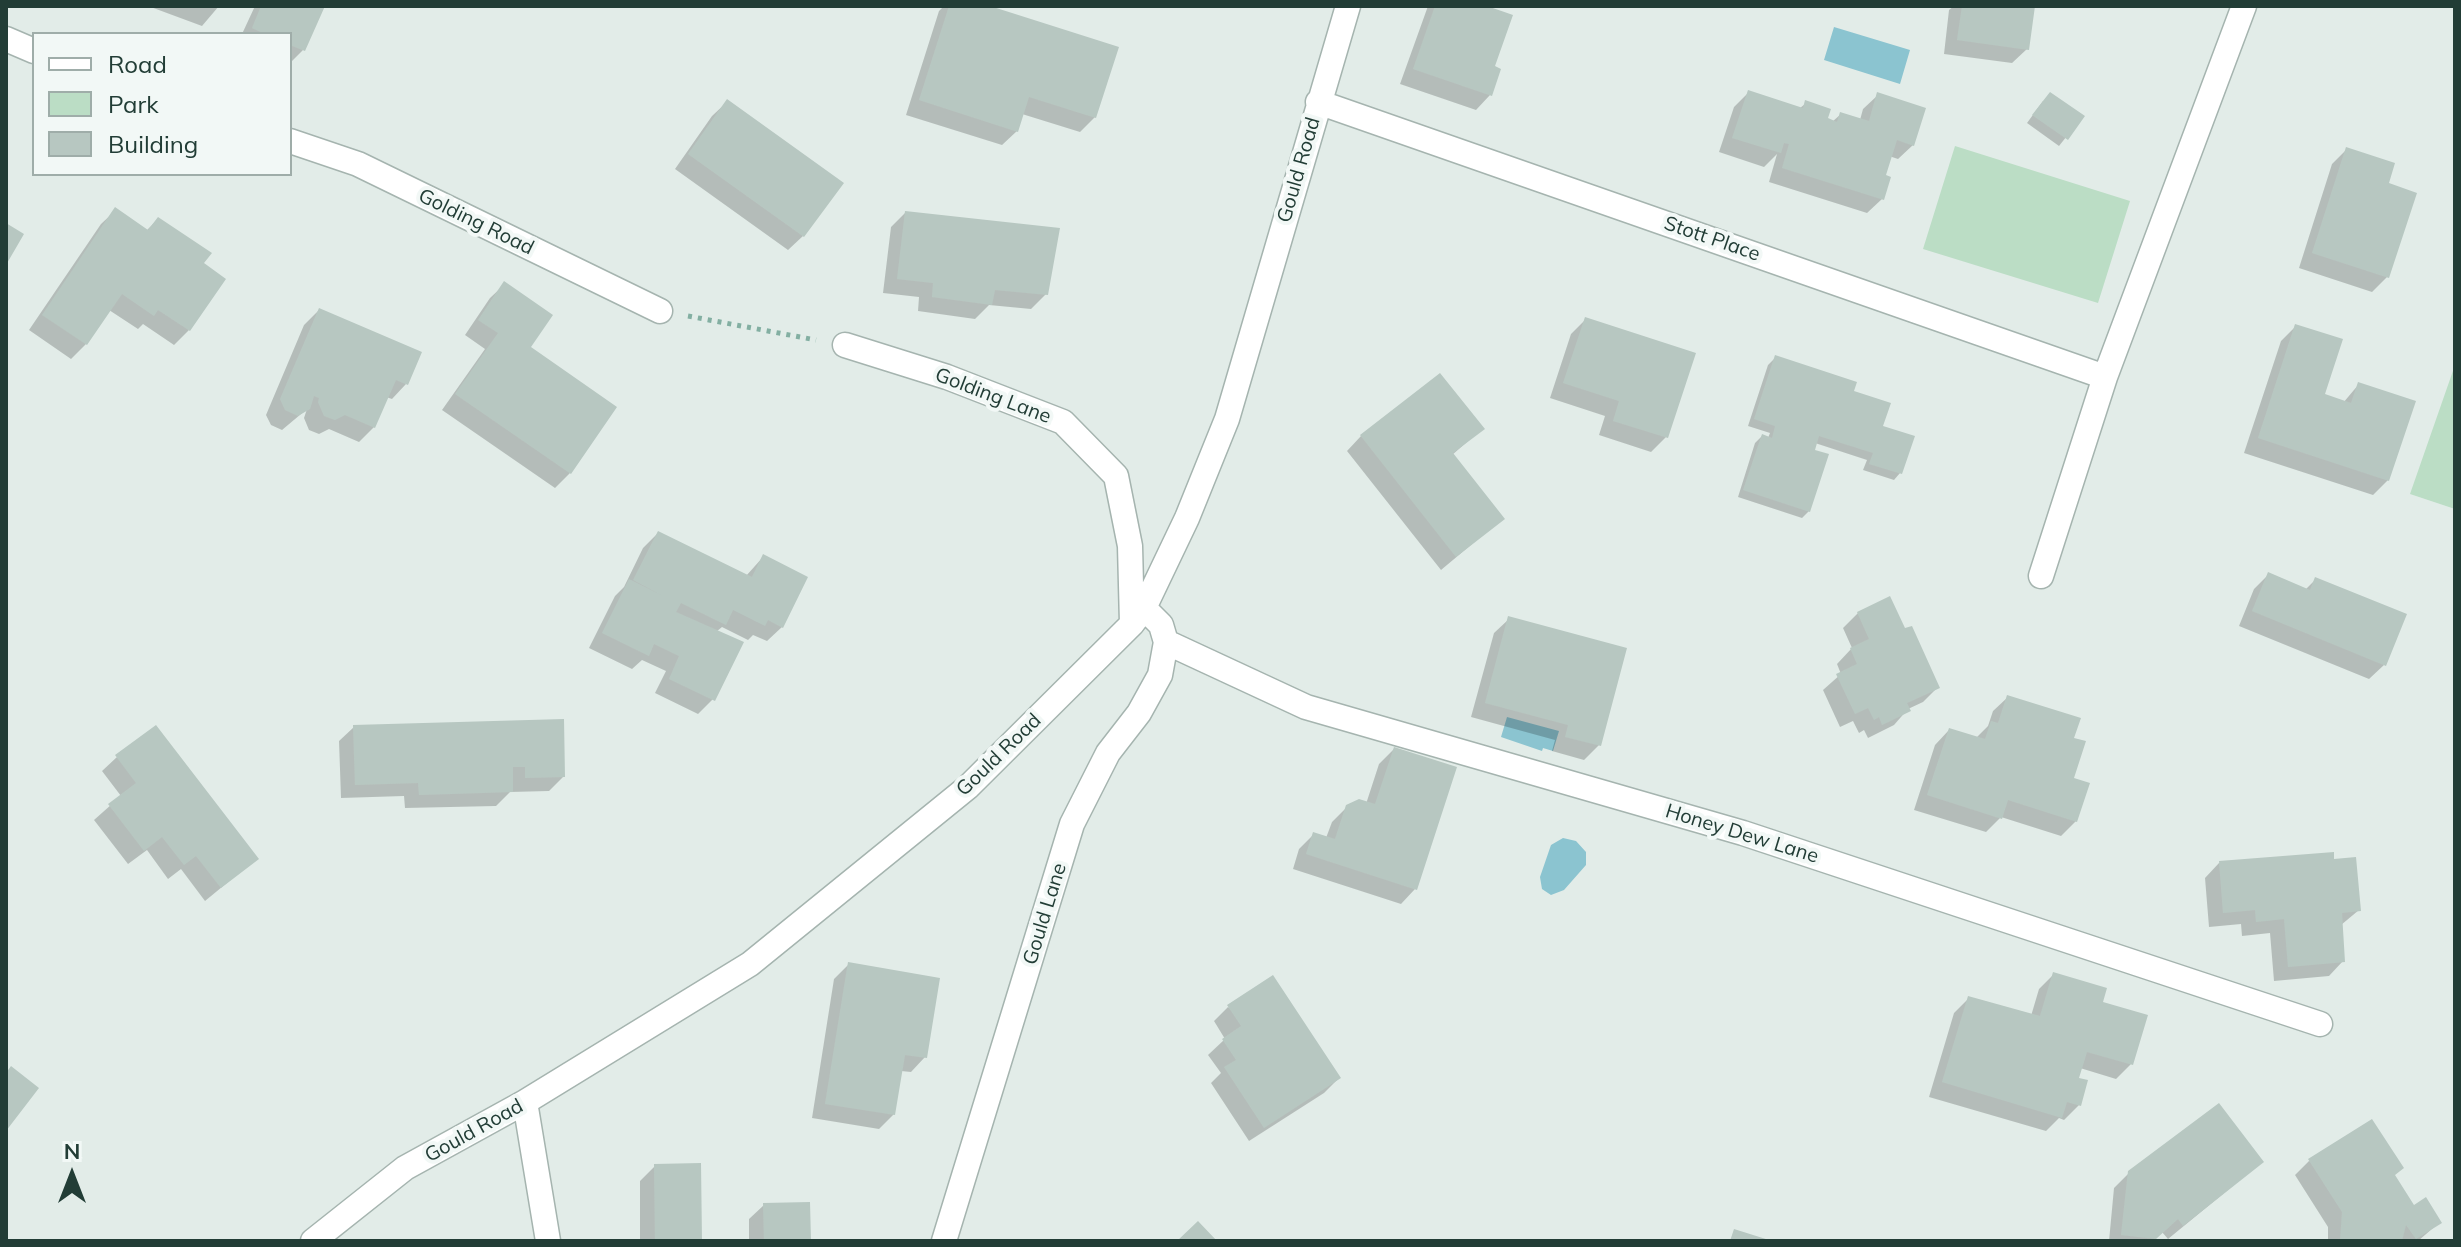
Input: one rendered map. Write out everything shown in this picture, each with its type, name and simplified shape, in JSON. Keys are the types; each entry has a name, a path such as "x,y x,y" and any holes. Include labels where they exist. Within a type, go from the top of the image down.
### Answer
{"street":[{"name":"Gould Road","path":"313,1241 405,1168 525,1102 750,964 968,787 1138,616 1187,518 1227,419 1348,6"},
{"path":"2041,576 2105,377 2244,6"},
{"path":"6,39 32,50"},
{"name":"Stott Place","path":"1318,102 2105,377"},
{"name":"Golding Road","path":"292,142 358,164 660,311"},
{"name":"Golding Lane","path":"845,345 947,377 1063,422 1116,476 1130,546 1138,616"},
{"path":"1138,616 1161,625 1166,642"},
{"name":"Honey Dew Lane","path":"1166,642 1306,707 1743,833 2320,1024"},
{"name":"Gould Lane","path":"944,1241 1072,824 1108,753 1139,713 1160,675 1166,642"},
{"path":"525,1102 548,1241"}],"path":[{"path":"660,311 845,345"}],"green space":[{"path":"1955,146 2130,201 2098,303 1923,249"},
{"path":"2455,365 2455,509 2410,494"}],"water":[{"path":"1834,27 1910,50 1900,84 1824,60"},
{"path":"1507,717 1559,731 1553,751 1543,748 1542,751 1501,737"},
{"path":"1563,838 1576,841 1586,852 1586,865 1564,890 1551,895 1542,889 1540,877 1551,845"}],"building":[{"path":"261,6 325,6 305,51 292,46 292,32 261,32 252,28"},
{"path":"949,6 990,6 1119,47 1096,118 1029,97 1018,132 919,100"},
{"path":"1435,6 1487,6 1513,15 1495,66 1501,69 1492,96 1413,69"},
{"path":"1962,6 2035,6 2029,50 1957,40"},
{"path":"1748,90 1803,108 1805,100 1831,109 1828,118 1837,122 1840,112 1869,121 1877,92 1926,108 1914,146 1897,140 1886,175 1891,177 1884,200 1782,168 1789,144 1784,143 1781,153 1732,138"},
{"path":"2050,92 2085,116 2068,140 2032,115"},
{"path":"727,99 844,183 804,237 688,154"},
{"path":"2346,147 2395,163 2389,183 2417,193 2389,278 2312,253"},
{"path":"115,207 148,230 158,217 212,253 204,263 226,279 190,331 158,310 154,316 122,294 87,345 42,315"},
{"path":"905,211 1060,228 1048,295 995,290 992,305 932,297 933,283 897,279"},
{"path":"6,223 24,234 6,265"},
{"path":"504,281 553,315 531,347 617,407 571,474 455,394 498,333 478,320"},
{"path":"319,308 422,352 408,385 396,380 375,428 345,415 335,420 324,416 319,398 314,396 310,409 298,416 285,410 280,399"},
{"path":"1585,317 1696,353 1668,438 1613,421 1619,401 1563,383"},
{"path":"2295,324 2343,339 2325,394 2351,403 2358,382 2416,401 2389,481 2258,438"},
{"path":"1775,355 1857,382 1854,391 1891,403 1883,426 1915,436 1902,474 1869,464 1873,453 1819,436 1815,450 1829,454 1810,512 1743,490 1762,434 1772,438 1775,426 1754,419"},
{"path":"1440,373 1485,429 1453,453 1505,519 1456,557 1360,435"},
{"path":"658,531 752,577 763,554 808,577 783,628 768,620 765,626 733,610 726,625 681,603 676,612 744,642 715,701 669,679 679,656 654,644 649,656 602,633 629,579 663,596 633,580"},
{"path":"2268,572 2310,590 2315,577 2407,614 2386,666 2252,611"},
{"path":"1890,596 1905,628 1912,626 1940,688 1907,703 1911,711 1882,725 1879,717 1874,720 1868,708 1855,714 1836,674 1857,664 1850,648 1869,639 1857,612"},
{"path":"1508,616 1627,648 1601,746 1565,737 1568,725 1485,703"},
{"path":"2007,695 2081,718 2074,738 2086,741 2074,778 2090,783 2077,822 2008,800 2002,819 1927,795 1949,728 1985,739 1991,721 1998,723"},
{"path":"564,719 565,777 525,778 525,767 513,767 513,792 419,795 418,783 355,785 353,725"},
{"path":"156,725 259,859 221,888 196,856 184,865 162,837 144,851 108,804 136,783 115,755"},
{"path":"1394,747 1457,767 1417,890 1306,854 1313,832 1335,839 1346,805 1359,799 1375,804"},
{"path":"2334,852 2334,859 2356,857 2361,911 2342,913 2345,962 2288,967 2284,919 2256,922 2255,910 2223,913 2219,861"},
{"path":"848,962 940,978 927,1058 905,1055 895,1115 825,1104"},
{"path":"2053,972 2107,988 2103,1002 2148,1015 2133,1065 2087,1052 2079,1078 2088,1080 2081,1106 2067,1102 2062,1118 1942,1082 1968,996 2040,1016"},
{"path":"1273,975 1341,1078 1264,1128 1224,1067 1236,1060 1222,1039 1241,1026 1227,1005"},
{"path":"11,1066 39,1088 6,1131 6,1073"},
{"path":"2219,1103 2264,1162 2183,1226 2178,1219 2156,1239 2121,1235 2128,1171"},
{"path":"2372,1119 2404,1168 2395,1175 2414,1205 2426,1197 2442,1223 2416,1239 2406,1225 2402,1241 2340,1241 2342,1212 2308,1159"},
{"path":"701,1163 702,1241 655,1241 654,1164"},
{"path":"810,1202 811,1241 764,1241 763,1203"},
{"path":"1198,1221 1217,1241 1177,1241"},
{"path":"1734,1229 1769,1240 1769,1241 1730,1241"}]}
